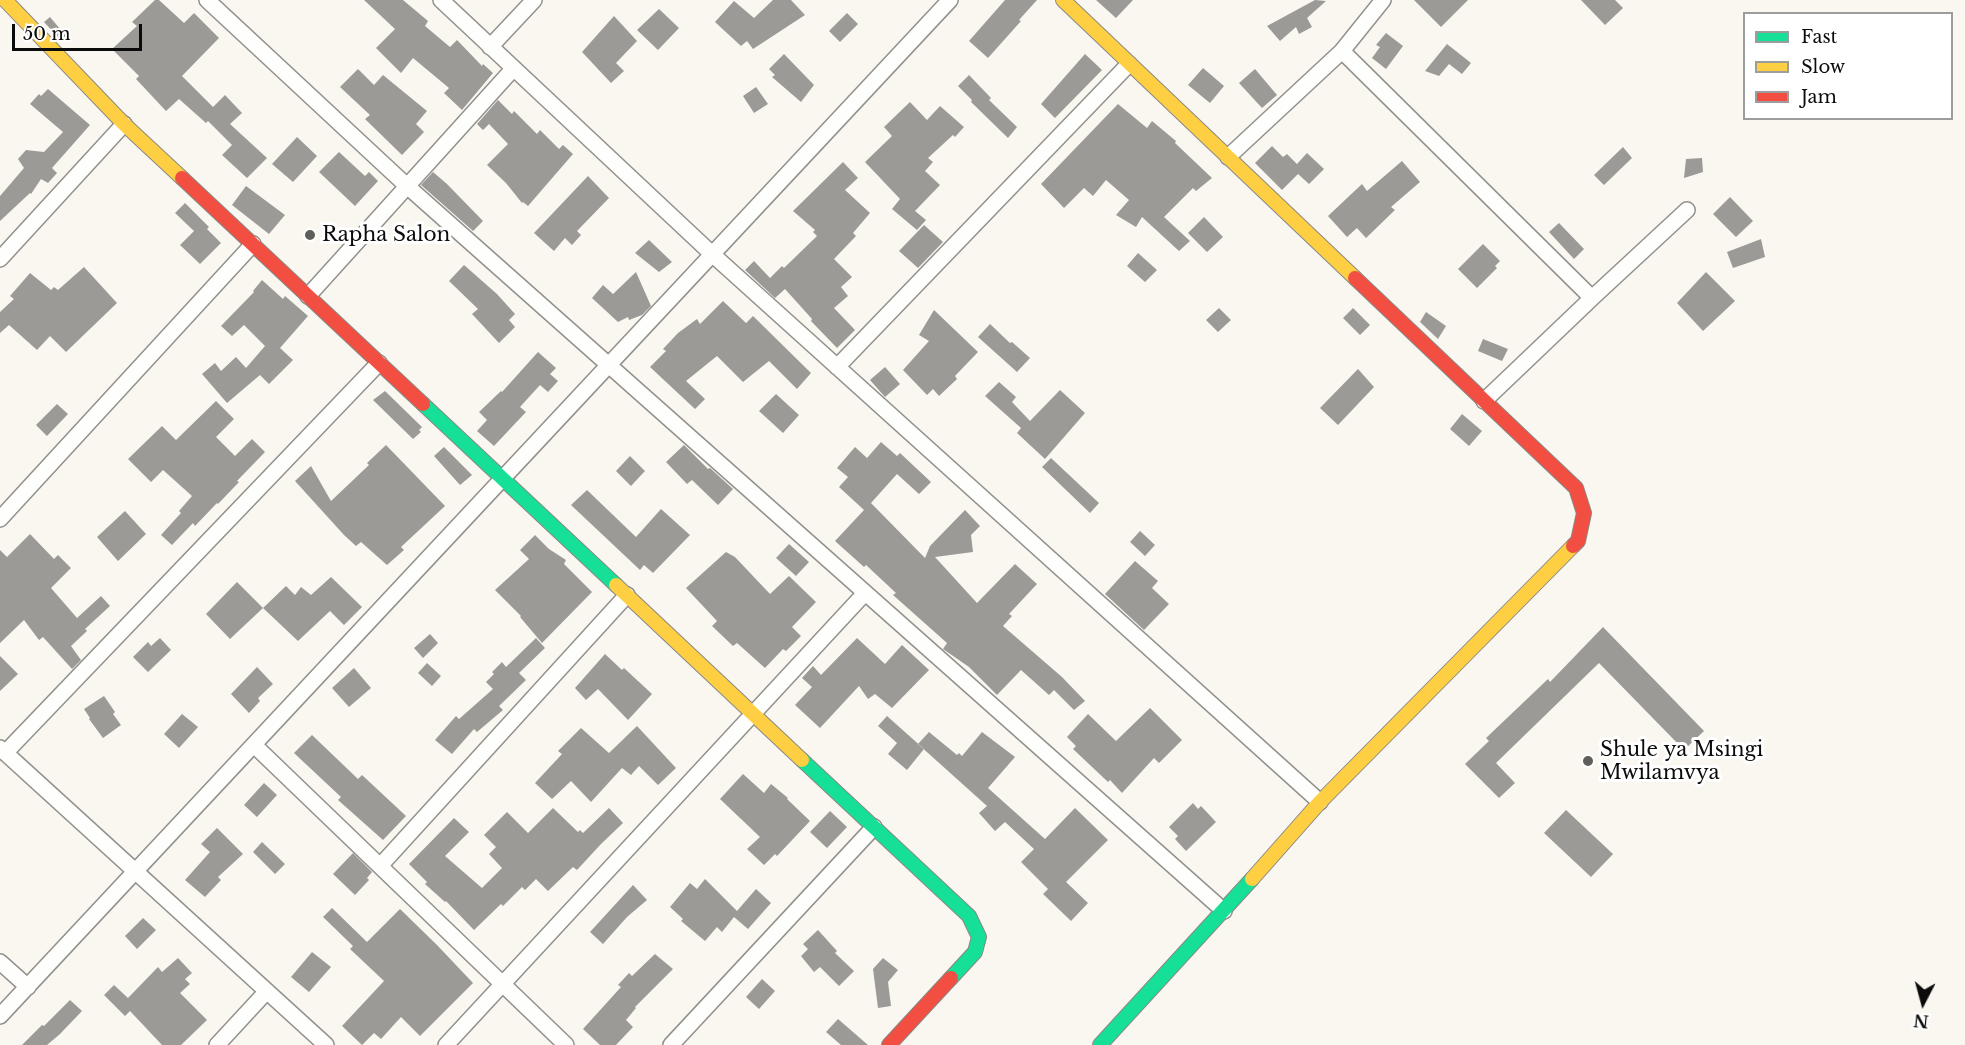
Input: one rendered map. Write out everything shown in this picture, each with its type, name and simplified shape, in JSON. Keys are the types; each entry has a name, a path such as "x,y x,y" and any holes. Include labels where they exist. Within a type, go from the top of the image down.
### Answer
{"street":[{"path":"5,0 124,124 969,916 979,937 975,952 889,1045"},
{"path":"207,0 407,186 1224,911"},
{"path":"441,0 712,254 1320,802"},
{"path":"490,47 534,0"},
{"path":"0,1016 950,0"},
{"path":"1063,0 1575,488 1584,513 1578,541 1320,802 1224,911 1100,1045"},
{"path":"1228,158 1342,51 1383,0"},
{"path":"1342,51 1592,297"},
{"path":"837,367 1130,64"},
{"path":"308,296 513,69"},
{"path":"0,259 124,124"},
{"path":"1484,401 1687,210"},
{"path":"0,519 253,244"},
{"path":"326,1045 3,750 379,363"},
{"path":"446,1045 865,592"},
{"path":"380,866 627,596"},
{"path":"254,745 566,1045"},
{"path":"671,1045 874,827"},
{"path":"0,962 28,987"},
{"path":"217,1045 267,990"}],"building":[{"path":"155,0 159,0 184,23 194,13 219,38 182,76 213,107 225,95 242,113 230,124 267,158 247,178 222,155 232,145 208,121 206,123 179,99 166,111 136,79 139,76 112,49 137,26 132,22"},
{"path":"364,0 403,0 428,21 425,26 450,47 457,40 482,66 483,64 493,73 462,110 444,93 449,88 413,58 401,73 376,48 395,29"},
{"path":"773,0 791,0 805,15 753,49 747,41 741,46 715,22 734,1 754,18"},
{"path":"1005,0 1037,0 988,58 969,41"},
{"path":"1096,0 1133,0 1116,18"},
{"path":"1315,0 1326,1 1307,18 1312,27 1299,34 1296,27 1280,41 1267,26"},
{"path":"1414,0 1468,0 1441,27"},
{"path":"1581,0 1615,0 1623,8 1605,25"},
{"path":"659,9 679,28 658,50 637,30"},
{"path":"847,13 858,24 840,42 829,31"},
{"path":"614,16 637,41 616,63 624,71 611,83 582,52"},
{"path":"50,17 66,36 61,40 44,22"},
{"path":"1386,33 1403,46 1386,69 1372,58 1380,47 1376,45"},
{"path":"1447,44 1471,63 1462,74 1449,64 1439,76 1425,71"},
{"path":"784,54 814,85 801,102 772,77 775,75 769,69"},
{"path":"1085,54 1102,70 1055,118 1041,104"},
{"path":"1203,68 1224,86 1210,103 1188,85"},
{"path":"358,69 374,85 383,75 427,111 416,124 424,132 402,155 365,119 370,115 340,87"},
{"path":"1255,69 1277,95 1262,108 1239,83"},
{"path":"969,75 991,98 989,100 1017,127 1008,138 958,86"},
{"path":"756,87 768,104 754,113 743,96"},
{"path":"48,89 90,125 52,168 57,173 48,183 41,179 31,194 0,221 0,196 24,168 18,159 26,150 44,152 63,132 30,104 39,94 41,96"},
{"path":"498,100 512,114 514,111 537,134 540,130 559,149 563,145 573,154 528,206 522,203 487,165 508,144 489,124 483,130 477,124"},
{"path":"910,102 927,120 940,106 964,127 928,158 933,162 925,171 940,185 915,211 926,220 917,230 892,209 900,199 865,162 892,136 884,127"},
{"path":"1118,104 1147,128 1152,121 1176,141 1175,143 1212,178 1196,191 1193,188 1164,217 1190,241 1179,251 1142,217 1136,227 1116,215 1129,200 1106,180 1093,196 1084,188 1064,208 1041,184"},
{"path":"297,137 317,156 293,182 272,164"},
{"path":"1272,146 1283,157 1287,154 1297,164 1307,153 1324,169 1309,184 1298,174 1282,190 1255,163"},
{"path":"1623,147 1632,158 1604,185 1594,175"},
{"path":"339,152 365,176 369,172 378,181 355,206 319,172"},
{"path":"1702,158 1703,172 1684,178 1686,159"},
{"path":"1402,161 1420,182 1391,207 1395,210 1366,238 1357,228 1347,237 1328,216 1362,184 1367,191"},
{"path":"843,162 858,178 845,190 870,213 853,233 856,236 834,259 852,277 841,287 848,296 834,308 855,330 837,348 785,289 775,298 745,270 754,261 770,278 782,266 784,268 817,236 813,232 815,230 793,211"},
{"path":"433,172 483,221 473,231 421,185"},
{"path":"588,176 609,198 577,231 581,235 572,245 565,238 554,251 534,233"},
{"path":"246,186 285,215 269,234 232,205"},
{"path":"1730,197 1753,221 1736,237 1713,214"},
{"path":"185,203 221,243 200,264 180,245 194,231 175,213"},
{"path":"1204,217 1223,237 1207,252 1188,233"},
{"path":"1559,223 1584,249 1574,259 1549,232"},
{"path":"924,225 943,242 918,268 899,251"},
{"path":"1761,239 1765,257 1733,268 1727,252"},
{"path":"649,240 672,262 659,272 635,253"},
{"path":"1483,244 1500,261 1495,266 1497,268 1477,288 1458,269"},
{"path":"1138,253 1157,270 1145,282 1127,266"},
{"path":"464,265 497,294 515,314 509,320 515,327 499,343 472,314 478,309 449,281"},
{"path":"84,267 117,303 66,352 50,336 37,350 9,325 0,333 0,312 14,299 10,296 30,273 51,290 54,287 58,290"},
{"path":"636,272 651,306 642,315 629,320 628,317 618,322 592,298 603,285 613,294"},
{"path":"1706,272 1735,301 1703,331 1677,303"},
{"path":"262,280 283,299 285,296 308,316 280,348 293,360 269,384 260,375 227,403 202,374 215,363 221,371 236,357 246,368 265,346 244,325 232,336 221,326 254,292"},
{"path":"723,301 746,323 753,316 811,373 797,389 769,361 743,382 717,356 686,381 705,399 695,409 650,367 666,351 663,349 678,333 697,319 700,324"},
{"path":"1219,308 1231,320 1218,332 1206,320"},
{"path":"1353,308 1370,325 1360,335 1343,318"},
{"path":"934,310 978,352 955,376 957,379 939,396 933,389 927,395 903,370 929,341 919,335"},
{"path":"1426,312 1446,326 1438,339 1420,322"},
{"path":"990,324 1030,358 1017,372 978,337"},
{"path":"1483,339 1508,349 1502,361 1478,351"},
{"path":"538,352 556,368 550,374 558,381 548,392 540,385 520,407 526,412 494,446 477,431 487,420 479,412 502,392"},
{"path":"885,367 900,384 885,397 870,380"},
{"path":"1358,369 1374,387 1338,425 1320,408"},
{"path":"999,382 1016,397 1012,402 1030,421 1060,390 1085,413 1045,459 1017,433 1021,428 985,396"},
{"path":"385,391 422,427 419,430 421,432 413,439 373,400"},
{"path":"776,394 799,415 783,433 759,411"},
{"path":"216,401 234,419 216,437 235,456 252,439 265,452 218,504 195,526 193,523 172,545 161,535 181,513 179,511 192,496 163,470 151,482 128,459 162,426 176,440"},
{"path":"57,404 68,414 47,436 36,425"},
{"path":"1462,414 1482,431 1469,446 1450,429"},
{"path":"881,442 897,456 900,453 931,482 919,494 897,474 871,503 925,558 930,546 965,510 980,526 971,535 973,552 935,557 977,603 1015,564 1037,584 1009,614 1012,616 1003,626 1062,677 1085,701 1074,710 1054,690 1049,695 1021,670 997,695 969,667 943,649 947,643 893,595 896,593 866,565 864,567 835,541 864,510 839,487 848,477 837,468 855,447 867,458"},
{"path":"386,445 445,506 401,547 404,550 387,565 361,542 356,546 295,481 311,466 331,501 369,465 367,463"},
{"path":"684,445 708,469 710,468 733,489 718,505 692,480 687,484 666,462"},
{"path":"444,447 472,475 460,485 434,456"},
{"path":"630,456 645,471 631,486 616,471"},
{"path":"1051,458 1099,503 1090,513 1042,467"},
{"path":"587,490 636,537 661,509 690,535 653,573 644,565 640,570 571,505"},
{"path":"125,511 146,534 118,561 97,537"},
{"path":"1140,531 1155,545 1145,556 1130,542"},
{"path":"30,534 54,559 58,555 71,568 51,588 77,618 101,596 110,606 85,629 87,631 71,646 81,660 72,669 43,637 39,640 24,620 0,643 0,550 7,557"},
{"path":"535,535 549,549 566,560 564,564 592,592 542,643 521,616 495,590 529,559 520,550"},
{"path":"789,544 809,562 796,576 776,558"},
{"path":"726,552 735,557 770,594 789,576 816,602 792,627 801,636 786,651 783,649 765,668 737,643 733,646 712,626 717,621 686,588"},
{"path":"1135,561 1158,581 1152,588 1169,604 1144,630 1105,594"},
{"path":"331,577 362,607 344,625 330,611 298,641 263,608 286,586 295,595 301,587 311,595"},
{"path":"237,582 263,608 230,639 206,614"},
{"path":"1603,627 1704,731 1684,750 1599,663 1496,763 1515,783 1499,798 1465,764 1489,741 1486,738 1548,679 1550,682"},
{"path":"430,634 438,643 423,658 414,648"},
{"path":"160,638 171,650 148,672 133,657 148,642 151,646"},
{"path":"536,638 545,648 519,673 526,680 499,706 503,710 477,732 474,729 452,754 435,740 456,716 459,719 493,689 486,682 494,674 492,672 502,662 506,667"},
{"path":"857,638 885,664 902,645 929,670 892,708 875,694 868,699 859,686 820,728 795,705 812,687 802,678 813,666 821,675"},
{"path":"605,654 652,694 628,720 598,689 586,700 575,688"},
{"path":"0,656 18,674 0,691"},
{"path":"427,663 441,676 432,686 418,673"},
{"path":"257,667 273,684 258,698 260,701 249,713 231,694"},
{"path":"354,668 371,688 349,707 332,688"},
{"path":"104,696 121,725 103,738 84,709"},
{"path":"1150,708 1182,740 1159,763 1154,758 1122,793 1073,749 1076,746 1067,737 1088,714 1116,741"},
{"path":"182,714 198,727 179,748 164,734"},
{"path":"887,716 924,749 907,770 888,754 897,743 878,726"},
{"path":"637,726 676,768 658,785 639,766 631,775 622,768 591,802 571,781 552,799 535,783 562,754 558,751 581,728 609,753"},
{"path":"929,732 957,755 959,753 962,756 982,732 1015,757 988,788 1045,839 1075,808 1108,840 1066,882 1088,903 1071,921 1043,894 1048,889 1021,862 1034,849 1005,822 995,831 979,813 987,806 918,744"},
{"path":"312,735 358,779 362,775 406,816 383,840 338,800 341,797 294,753"},
{"path":"743,774 764,793 771,784 810,821 777,856 775,854 764,865 747,849 760,837 720,799"},
{"path":"264,783 277,795 257,817 244,805"},
{"path":"1193,803 1198,809 1201,806 1216,822 1186,851 1175,839 1178,836 1169,827"},
{"path":"553,808 578,832 580,830 583,833 609,808 623,823 577,870 573,867 548,891 536,879 525,890 522,887 503,906 501,904 474,930 446,901 425,884 427,882 409,864 454,818 469,832 445,856 482,888 502,868 489,854 496,847 484,835 507,812 528,833"},
{"path":"1566,810 1613,854 1591,877 1544,833"},
{"path":"830,811 847,827 827,848 810,832"},
{"path":"217,828 243,854 218,877 221,880 205,897 185,880 210,852 201,844"},
{"path":"262,842 285,864 275,874 253,852"},
{"path":"353,853 372,872 367,878 369,880 355,895 333,874"},
{"path":"705,879 737,911 756,889 771,903 748,929 734,917 722,932 717,927 705,941 681,921 683,919 670,907 690,883 697,889"},
{"path":"633,885 647,900 627,917 603,944 590,932"},
{"path":"332,908 367,942 400,909 473,983 420,1036 401,1017 381,1039 374,1033 362,1045 342,1026 384,981 350,949 353,946 323,917"},
{"path":"143,918 156,930 137,949 125,936"},
{"path":"818,930 837,951 835,953 854,971 839,986 820,967 814,972 801,956 808,949 803,944"},
{"path":"312,952 331,967 309,992 291,977"},
{"path":"655,954 673,969 635,1007 626,1020 633,1027 616,1045 600,1045 583,1029 621,987 618,985 629,973 632,976"},
{"path":"178,958 192,973 185,979 190,984 180,993 207,1020 181,1045 162,1045 130,1011 125,1016 104,995 114,985 128,998 158,967 162,972"},
{"path":"883,958 898,970 888,982 891,1006 878,1008 873,969"},
{"path":"762,979 775,991 759,1009 746,997"},
{"path":"70,1000 82,1011 60,1034 47,1045 22,1045 42,1025 44,1026"},
{"path":"838,1019 868,1045 841,1045 826,1032"}],"traffic: fast":[{"path":"423,404 616,585"},
{"path":"802,760 969,916 979,937 975,952 951,978"},
{"path":"1100,1045 1252,879"}],"traffic: slow":[{"path":"5,0 124,124 182,178"},
{"path":"1063,0 1355,278"},
{"path":"1252,879 1320,802 1573,546"},
{"path":"616,585 802,760"}],"traffic: jam":[{"path":"182,178 423,404"},
{"path":"1355,278 1576,488 1584,513 1578,541 1573,546"},
{"path":"889,1045 951,978"}],"place":[{"name":"Rapha Salon","path":"310,235"},
{"name":"Shule ya Msingi Mwilamvya","path":"1588,761"}]}
